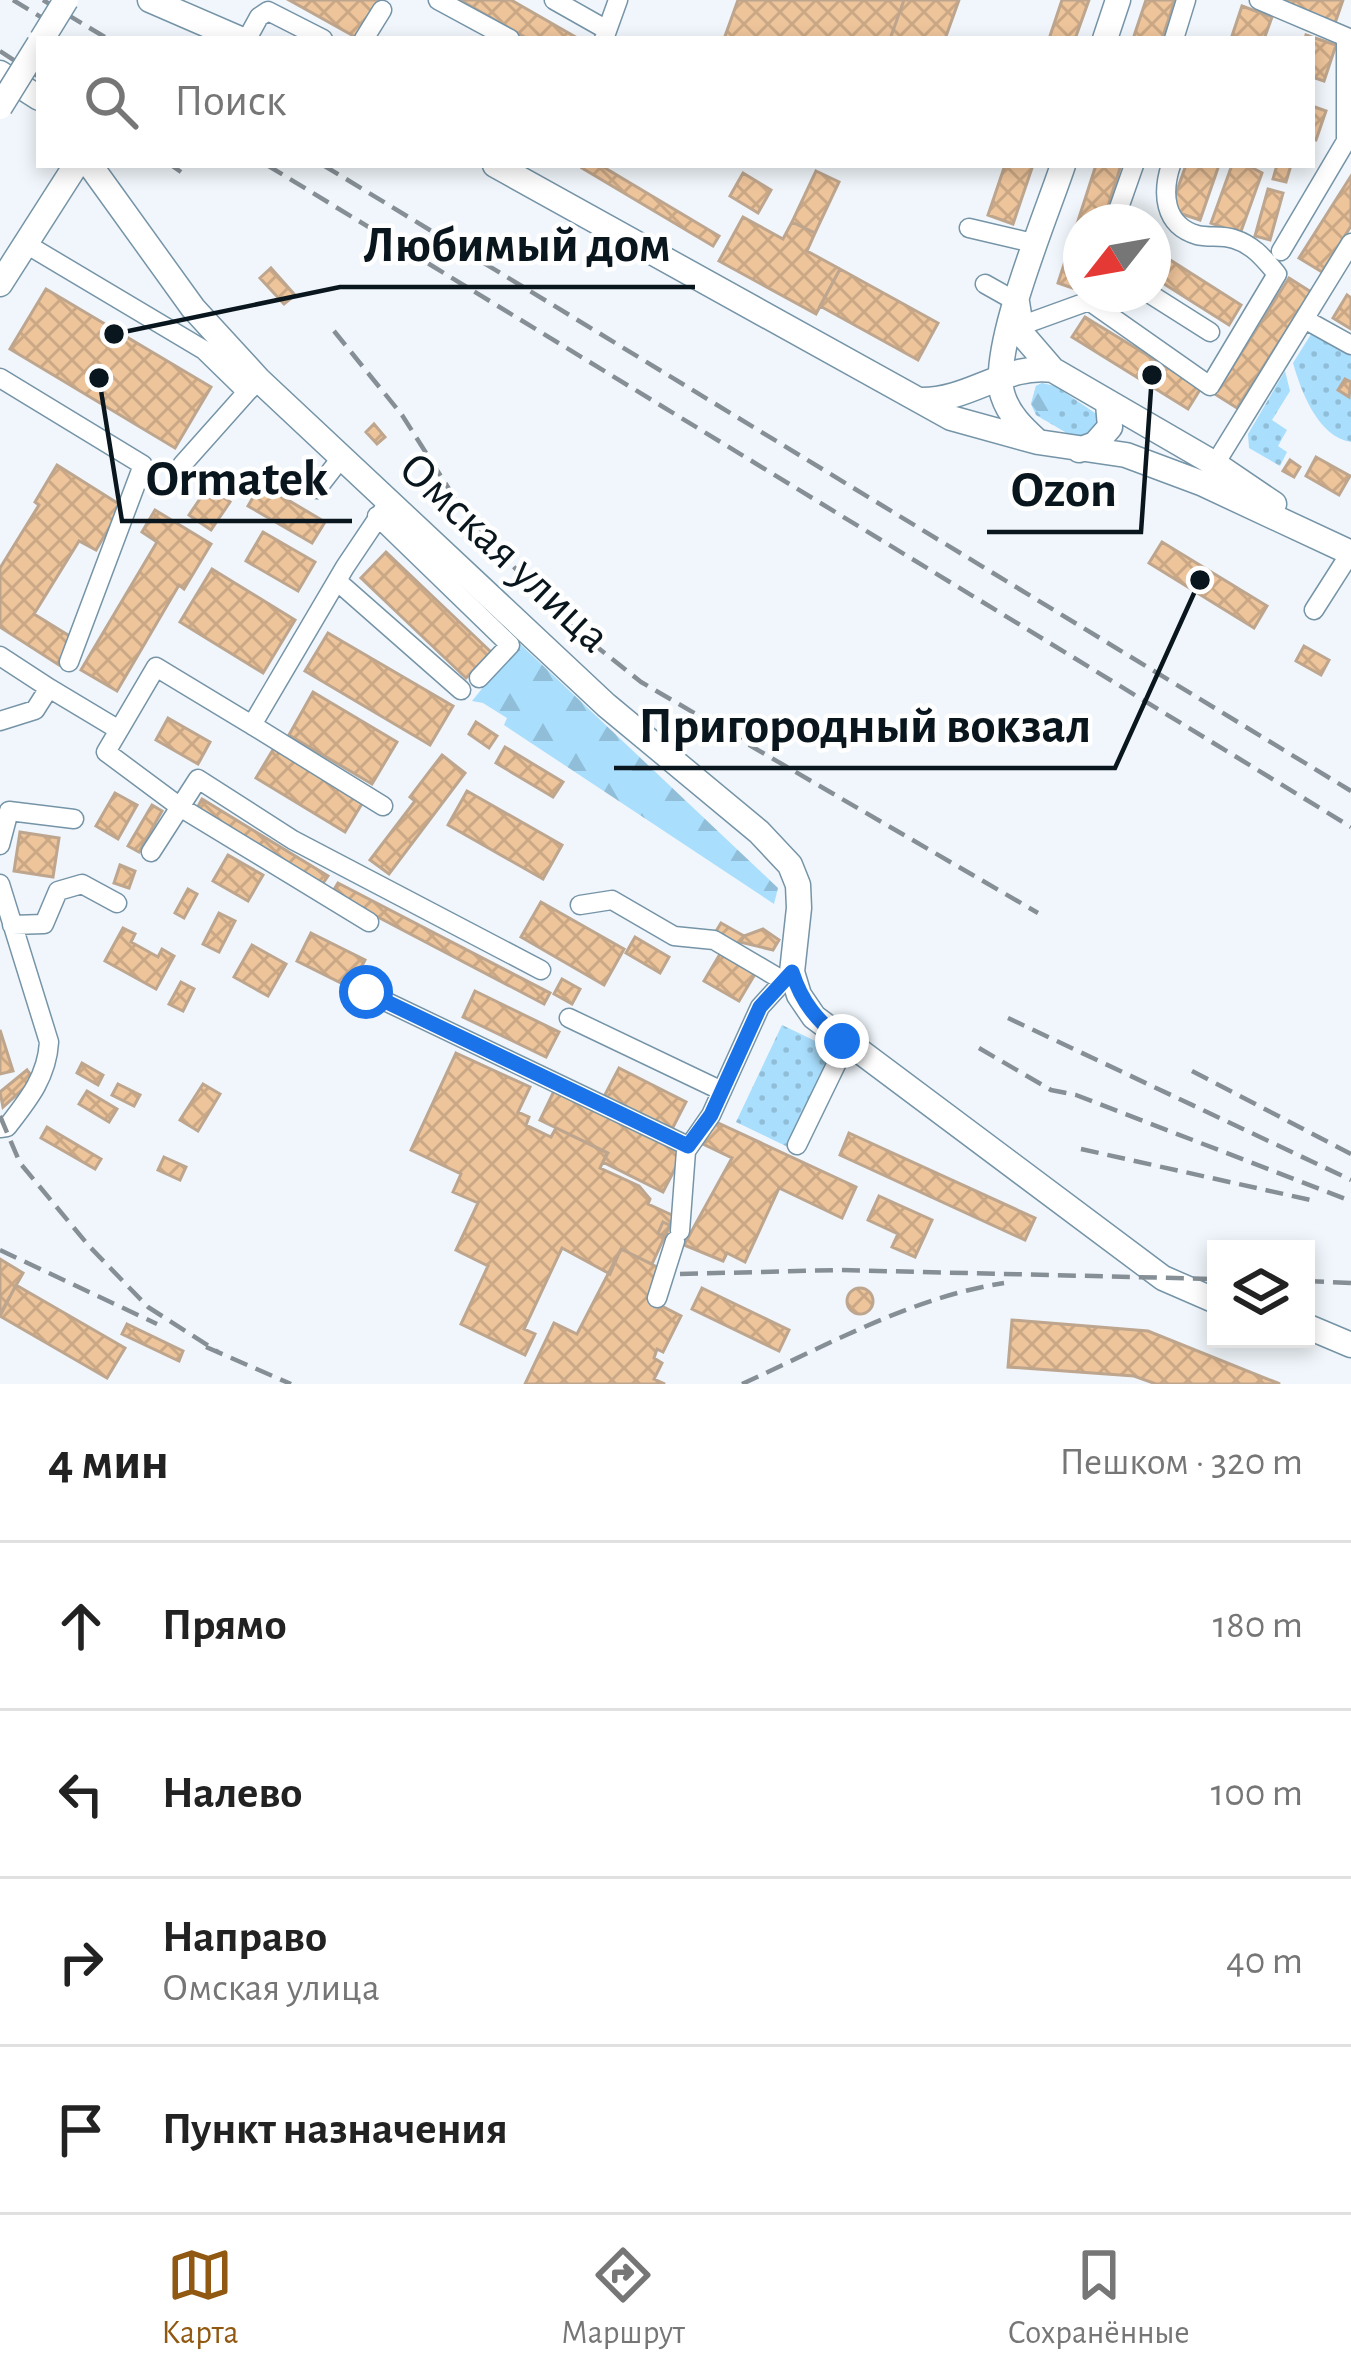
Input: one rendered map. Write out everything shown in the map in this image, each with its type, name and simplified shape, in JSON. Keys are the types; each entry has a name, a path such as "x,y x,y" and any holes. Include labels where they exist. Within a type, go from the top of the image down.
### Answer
{"main road":[{"path":"44,36 66,0"},
{"path":"1106,36 1118,0"},
{"path":"158,2 205,11 240,36"},
{"path":"0,107 36,48"},
{"path":"0,73 36,96"},
{"path":"0,284 74,168"},
{"name":"Омская улица","path":"92,168 253,386 341,458 383,510 517,637 759,832 790,866 798,885 799,908 787,976"},
{"path":"500,168 912,399 972,425 1079,450 1126,455 1201,483 1345,550"},
{"path":"1038,442 1010,411 999,379 1003,341 1018,314 1062,168"},
{"path":"1018,314 1031,348 1053,370 1215,464 1345,550"},
{"path":"912,399 959,396 1035,368 1053,370"},
{"path":"1079,450 1095,444 1110,427 1108,404"},
{"path":"787,976 814,1017 846,1044 1163,1278 1207,1297"},
{"path":"1315,1330 1351,1345"}],"street":[{"path":"438,0 504,36"},
{"path":"554,0 606,35 618,0"},
{"path":"1175,36 1186,0"},
{"path":"1259,0 1348,38 1348,143 1281,251"},
{"path":"366,36 382,10"},
{"path":"246,36 268,11 317,36"},
{"path":"1120,204 1133,168"},
{"path":"1166,204 1170,168"},
{"path":"1110,312 1210,386 1277,274 1255,248 1233,238 1197,235 1171,215"},
{"path":"969,228 1037,244"},
{"path":"1215,464 1351,243"},
{"path":"26,244 204,350 253,386 182,465"},
{"path":"985,284 1018,314 1063,303"},
{"path":"1171,307 1210,332"},
{"path":"1306,320 1351,345"},
{"path":"0,378 143,465 69,662"},
{"path":"317,488 341,458"},
{"path":"252,725 383,510"},
{"path":"1314,610 1345,550"},
{"path":"337,581 461,690"},
{"path":"479,678 517,637"},
{"path":"0,656 119,730"},
{"path":"369,922 180,807 106,752 156,667 382,806"},
{"path":"0,722 35,710 50,688"},
{"path":"152,852 198,779 293,840 541,970"},
{"path":"0,845 9,812 74,820"},
{"path":"0,884 50,1042 48,1063 8,1127 0,1128"},
{"path":"12,925 44,924 58,891 82,884 118,903"},
{"path":"580,904 612,900 674,936 714,940 787,976 760,1007 711,1115 688,1146 678,1236 657,1298"},
{"path":"366,992 688,1146"},
{"path":"569,1018 722,1091"},
{"path":"797,1145 846,1044"}],"green space":[{"path":"1313,331 1351,354 1351,442 1320,422 1296,374 1293,363"},
{"path":"1285,371 1290,391 1272,420 1287,430 1278,446 1287,452 1280,466 1249,448 1248,434"},
{"path":"1042,383 1060,390 1044,420 1031,404 1036,386"},
{"path":"1036,386 1055,386 1102,420 1082,442 1036,415 1031,404"},
{"path":"519,643 778,888 774,904 504,725 507,718 472,701"},
{"path":"782,1025 836,1051 790,1148 736,1122"}],"building":[{"path":"289,0 381,0 361,36"},
{"path":"460,0 511,0 574,36 523,36"},
{"path":"738,0 904,0 891,36 725,36"},
{"path":"904,0 959,0 946,36 891,36"},
{"path":"1062,0 1089,0 1076,36 1050,36"},
{"path":"1146,0 1175,0 1163,36 1134,36"},
{"path":"1269,0 1343,0 1335,23"},
{"path":"1242,6 1272,17 1265,36 1232,36"},
{"path":"1315,38 1336,45 1324,81 1315,78"},
{"path":"1315,107 1326,111 1315,140"},
{"path":"582,168 605,168 719,236 713,246"},
{"path":"1004,168 1032,168 1013,224 988,215"},
{"path":"1095,168 1120,168 1109,204 1083,204"},
{"path":"1185,168 1218,168 1200,220 1171,207"},
{"path":"1231,168 1262,173 1240,234 1211,223"},
{"path":"1276,168 1290,168 1286,182 1273,179"},
{"path":"816,171 839,182 815,233 792,222"},
{"path":"743,173 771,190 758,213 730,196"},
{"path":"1351,176 1351,226 1322,272 1299,258"},
{"path":"1268,189 1283,193 1270,240 1255,236"},
{"path":"743,217 783,239 792,222 815,233 807,251 840,269 816,314 719,261"},
{"path":"1171,260 1241,305 1229,325 1171,288"},
{"path":"271,268 295,295 284,304 260,278"},
{"path":"840,269 938,323 918,360 820,306"},
{"path":"1289,278 1311,292 1237,408 1215,394"},
{"path":"46,289 211,387 175,448 10,349"},
{"path":"1347,295 1351,298 1351,329 1333,318"},
{"path":"1085,317 1201,388 1188,409 1072,337"},
{"path":"1345,379 1351,382 1349,397 1338,390"},
{"path":"374,424 385,437 377,444 366,432"},
{"path":"1316,457 1350,476 1339,495 1306,476"},
{"path":"1290,460 1300,467 1294,477 1283,471"},
{"path":"57,465 122,506 96,550 79,541 34,614 76,640 59,665 0,627 0,568 39,505 35,502"},
{"path":"261,484 325,522 312,543 248,506"},
{"path":"208,487 230,502 211,530 189,515"},
{"path":"155,510 211,544 184,589 179,585 117,691 81,670 157,542 142,532"},
{"path":"263,532 315,562 298,591 246,561"},
{"path":"1162,542 1267,606 1254,628 1149,563"},
{"path":"386,552 491,652 466,678 361,578"},
{"path":"212,569 295,620 263,673 180,622"},
{"path":"328,633 453,706 430,745 305,671"},
{"path":"1304,646 1329,660 1321,675 1296,661"},
{"path":"313,692 397,742 372,784 289,735"},
{"path":"168,718 210,742 198,764 156,740"},
{"path":"476,722 497,736 489,748 469,734"},
{"path":"505,747 563,782 553,797 496,763"},
{"path":"274,748 363,802 345,832 256,778"},
{"path":"442,755 465,773 389,874 370,860 415,801 410,797"},
{"path":"467,791 562,845 543,879 448,825"},
{"path":"115,793 137,805 118,839 96,826"},
{"path":"202,799 328,876 321,886 196,810"},
{"path":"152,805 162,811 139,852 128,846"},
{"path":"20,832 59,838 53,877 14,871"},
{"path":"228,855 263,875 248,901 213,881"},
{"path":"120,865 135,871 129,888 114,883"},
{"path":"338,883 550,993 544,1004 332,893"},
{"path":"188,889 197,894 184,918 175,913"},
{"path":"541,902 624,949 604,985 521,937"},
{"path":"219,913 235,921 219,952 203,944"},
{"path":"721,923 744,936 738,946 715,933"},
{"path":"123,928 135,934 131,942 158,957 162,949 174,956 156,989 105,961"},
{"path":"763,929 779,940 773,950 740,942 744,936"},
{"path":"311,933 365,960 351,988 297,961"},
{"path":"635,937 669,957 660,973 626,953"},
{"path":"252,945 286,964 268,996 234,977"},
{"path":"720,954 755,974 739,1001 704,981"},
{"path":"562,979 580,989 572,1004 554,994"},
{"path":"181,982 194,989 183,1011 169,1004"},
{"path":"475,991 559,1032 546,1057 463,1017"},
{"path":"0,1030 13,1071 0,1074"},
{"path":"456,1053 530,1087 518,1112 529,1117 526,1125 551,1137 556,1128 607,1153 600,1168 639,1186 650,1199 648,1204 674,1216 652,1264 621,1249 610,1274 562,1248 524,1329 535,1334 525,1355 461,1324 488,1266 456,1250 478,1203 453,1192 461,1174 411,1150"},
{"path":"82,1063 103,1075 98,1085 77,1073"},
{"path":"619,1068 686,1102 670,1133 683,1153 663,1192 603,1162 608,1153 540,1120 555,1089 597,1110"},
{"path":"27,1070 34,1079 3,1107 0,1092"},
{"path":"118,1084 140,1095 134,1106 112,1095"},
{"path":"203,1084 220,1094 198,1131 180,1120"},
{"path":"87,1091 117,1109 109,1122 79,1104"},
{"path":"714,1121 856,1187 842,1218 779,1188 745,1262 727,1253 723,1261 684,1245 732,1158 703,1144"},
{"path":"47,1127 101,1159 95,1169 41,1138"},
{"path":"849,1133 1035,1218 1025,1240 840,1155"},
{"path":"164,1157 186,1167 180,1180 158,1170"},
{"path":"879,1196 932,1220 915,1257 892,1247 898,1234 868,1220"},
{"path":"663,1222 689,1235 684,1245 658,1233"},
{"path":"621,1249 659,1268 648,1299 681,1316 663,1352 657,1349 654,1358 662,1363 654,1379 665,1384 525,1384 554,1323 577,1334"},
{"path":"0,1259 23,1273 0,1314"},
{"path":"16,1285 125,1348 107,1378 0,1316"},
{"path":"702,1288 789,1330 779,1351 692,1309"},
{"path":"860,1288 873,1301 860,1314 847,1301"},
{"path":"1012,1320 1148,1331 1280,1384 1156,1384 1134,1376 1008,1367"},
{"path":"127,1324 183,1351 179,1361 122,1334"}],"railway":[{"path":"13,0 54,25"},
{"path":"43,0 103,36"},
{"path":"0,51 36,75"},
{"path":"175,168 181,172"},
{"path":"272,168 1351,827"},
{"path":"328,168 1351,791"},
{"path":"334,331 402,415 456,500 562,619 641,682 1038,913"},
{"path":"1008,1018 1351,1180"},
{"path":"979,1048 1051,1090 1076,1095 1351,1201"},
{"path":"1192,1071 1351,1154"},
{"path":"0,1116 20,1163 89,1246 148,1307 218,1352"},
{"path":"1081,1149 1315,1201"},
{"path":"0,1250 157,1324"},
{"path":"680,1274 839,1270 1207,1279"},
{"path":"1315,1281 1351,1283"},
{"path":"742,1384 903,1311 1004,1283"},
{"path":"206,1347 291,1384"}],"place":[{"name":"Любимый дом","path":"114,334"},
{"name":"Ozon","path":"1152,375"},
{"name":"Ormatek","path":"99,378"},
{"name":"Пригородный вокзал","path":"1200,580"}],"route":[{"path":"366,992 688,1146 711,1115 760,1007 792,972 814,1017 842,1041"}]}
